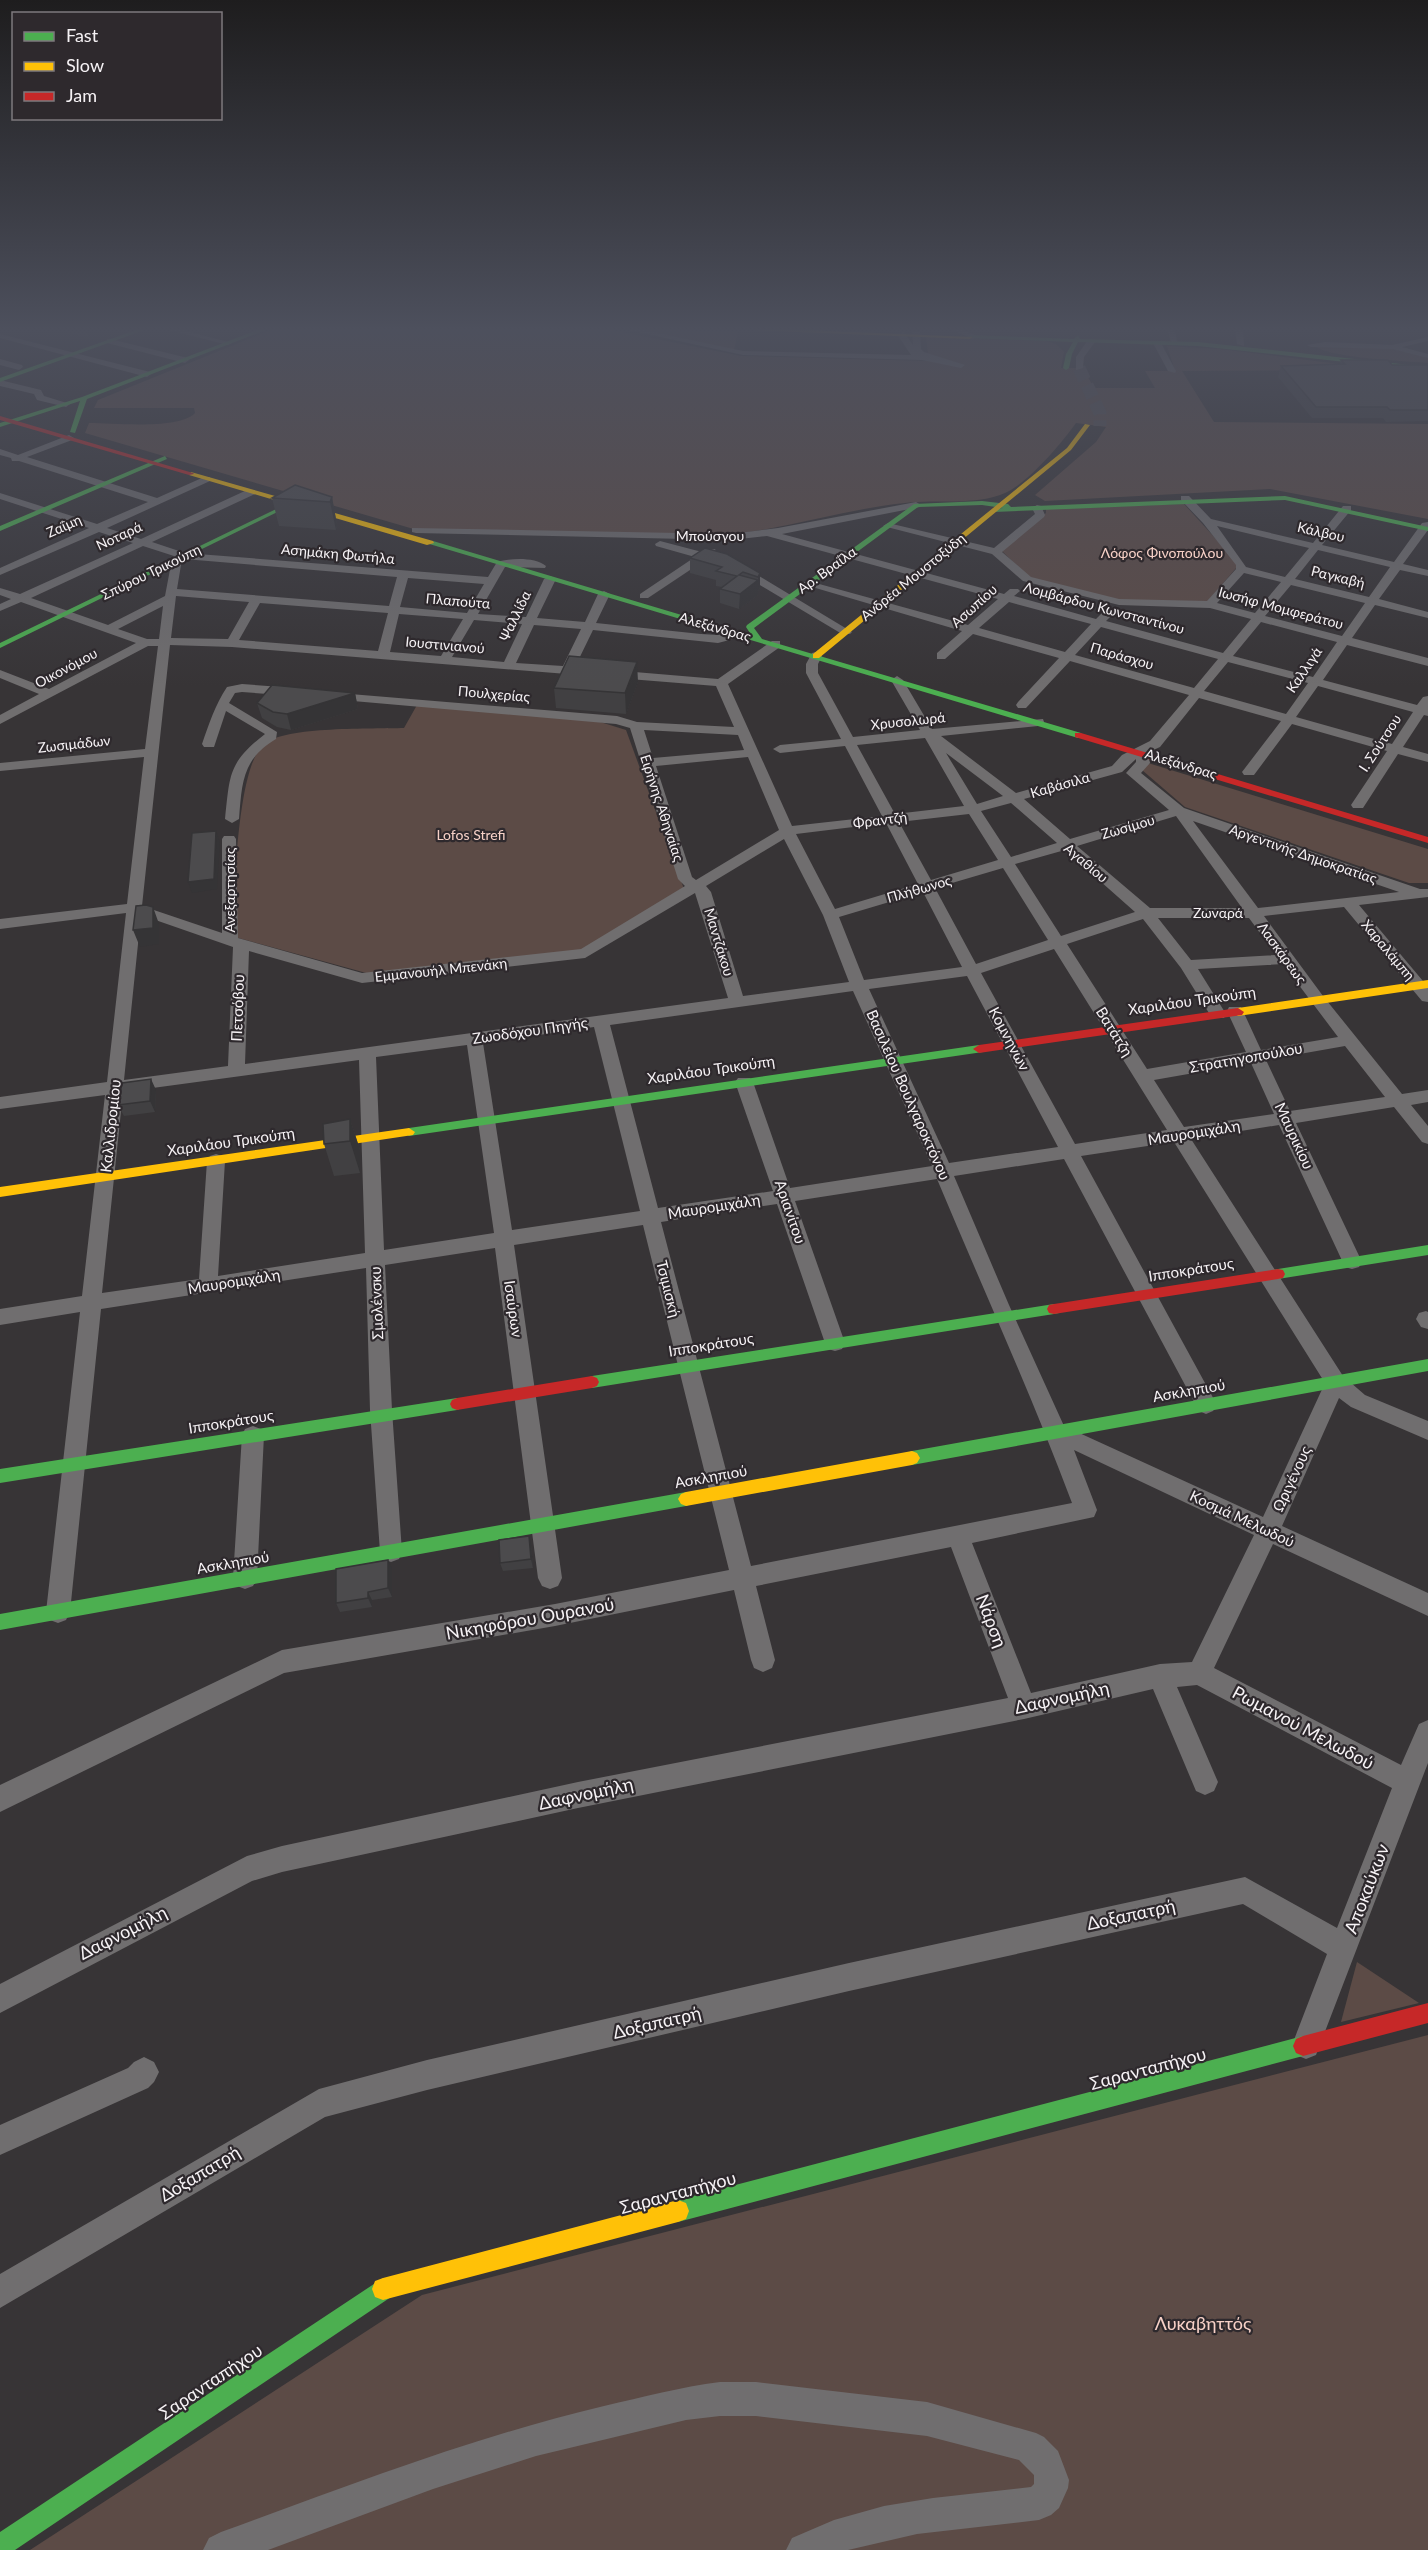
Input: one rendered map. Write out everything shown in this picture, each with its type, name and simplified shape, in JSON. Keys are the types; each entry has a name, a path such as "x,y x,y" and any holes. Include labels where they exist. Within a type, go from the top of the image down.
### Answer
{"street":[{"path":"0,465 41,448"},
{"name":"Αλεξάνδρας","path":"116,448 550,579 1022,705 1428,826"},
{"name":"Ανδρέα Μουστοξύδη","path":"821,652 1069,448"},
{"name":"Ανδρέα Μουστοξύδη","path":"997,507 1021,499 1082,448"},
{"path":"0,452 157,501"},
{"path":"0,529 160,461"},
{"name":"Αλεξάνδρας","path":"160,461 207,479 251,492 297,501 416,531 644,596 746,631 759,640 821,652 846,665 1428,840"},
{"name":"Ζαΐμη","path":"0,572 207,479"},
{"name":"Νοταρά","path":"0,608 251,492"},
{"path":"1028,494 1041,506"},
{"path":"997,507 1284,495 1426,527"},
{"name":"Ασημάκη Φωτήλα","path":"0,496 142,542 181,558 490,581"},
{"path":"1187,500 1235,556 1241,569 1210,604"},
{"name":"Σπύρου Τρικούπη","path":"0,646 297,501"},
{"name":"Μπούσγου","path":"416,531 731,537 771,534 835,519 916,505 982,503 997,507"},
{"name":"Αρ. Βραΐλα","path":"746,631 916,505"},
{"path":"997,507 1022,509 1041,506"},
{"path":"996,552 1040,515 1041,506"},
{"name":"Καβάσιλα","path":"973,809 1117,769 1127,758 1142,753 1155,744 1346,510"},
{"name":"Κάλβου","path":"1207,521 1428,573"},
{"name":"Ιωσήφ Μομφεράτου","path":"888,526 996,552 1027,579 1119,602 1210,604 1428,662"},
{"name":"Καλλιγά","path":"1249,772 1290,719 1343,639 1396,566 1414,549 1426,527"},
{"name":"Λομβάρδου Κωνσταντίνου","path":"771,534 1314,681 1425,707"},
{"path":"625,536 735,558 849,630"},
{"path":"672,536 710,552"},
{"path":"644,596 731,537"},
{"name":"Καλλιδρομίου","path":"58,1611 151,752 171,595 181,558"},
{"path":"445,660 501,564 513,562 541,566"},
{"name":"Ραγκαβή","path":"1241,569 1428,615"},
{"path":"383,655 403,574"},
{"name":"Ψαλλίδα","path":"508,666 550,579"},
{"name":"Ασωπίου","path":"941,656 1027,579"},
{"name":"Παράσχου","path":"808,584 1428,758"},
{"path":"0,591 146,643 166,641"},
{"path":"567,670 604,594"},
{"path":"108,630 171,595"},
{"name":"Πλαπούτα","path":"171,595 529,621 701,638 718,639 746,631"},
{"path":"232,643 256,600"},
{"path":"1022,705 1119,602"},
{"name":"Ιουστινιανού","path":"166,641 232,643 721,683"},
{"name":"Οικονόμου","path":"0,720 146,643"},
{"path":"721,683 776,644"},
{"path":"812,673 812,664 821,652"},
{"path":"812,673 825,664 846,665"},
{"name":"Κομνηνών","path":"812,673 1206,1405"},
{"path":"0,675 49,694"},
{"name":"Βατάτζη","path":"897,680 1007,864 1336,1382 1358,1401 1428,1431"},
{"name":"Βασιλείου Βουλγαροκτόνου","path":"721,683 787,831 831,915 859,986 944,1172 1004,1316 1056,1432 1086,1510"},
{"name":"Πουλχερίας","path":"222,704 231,690 242,688 608,719 636,726 742,731"},
{"path":"209,744 222,704 271,732 271,736 256,744 243,760 235,778 232,819"},
{"name":"Ι. Σούτσου","path":"1358,805 1425,707"},
{"name":"Χρυσολωρά","path":"780,749 1038,722"},
{"name":"Ειρήνης Αθηναίας","path":"636,726 686,879 695,885"},
{"name":"Αγαθίου","path":"930,734 1014,798 1065,845 1146,913 1227,1013"},
{"name":"Ζωσιμάδων","path":"0,767 151,752"},
{"path":"647,763 752,753"},
{"path":"1133,773 1143,763 1142,753"},
{"name":"Λασκάρεως","path":"1117,769 1133,773 1179,812 1317,1000 1428,1137"},
{"name":"Φραντζή","path":"787,831 973,809"},
{"name":"Ζωσίμου","path":"1007,864 1179,812"},
{"name":"Αργεντινής Δημοκρατίας","path":"1179,812 1424,893"},
{"name":"Εμμανουήλ Μπενάκη","path":"0,924 134,908 236,942 362,978 585,953 787,831"},
{"name":"Ανεξαρτησίας","path":"229,839 236,942"},
{"name":"Πλήθωνος","path":"831,915 1007,864"},
{"name":"Μαντζάκου","path":"695,885 704,892 737,1003"},
{"name":"Ζωναρά","path":"1056,941 1146,913 1253,913 1424,893"},
{"name":"Χαραλάμπη","path":"1348,902 1425,989"},
{"name":"Ζωοδόχου Πηγής","path":"0,1103 973,970 1056,941"},
{"name":"Πετσόβου","path":"236,942 236,1071"},
{"path":"1187,965 1286,959"},
{"name":"Χαριλάου Τρικούπη","path":"0,1192 893,1060 1317,1000 1425,989"},
{"name":"Μαυρικίου","path":"1227,1013 1257,1056 1352,1262"},
{"name":"Τσιμισκή","path":"602,1022 763,1660"},
{"name":"Ισαύρων","path":"474,1039 550,1578"},
{"name":"Στρατηγοπούλου","path":"1142,1076 1350,1040"},
{"name":"Σμολένσκυ","path":"367,1053 381,1414 392,1552"},
{"name":"Αριανίτου","path":"744,1082 836,1343"},
{"name":"Μαυρομιχάλη","path":"0,1317 1428,1096"},
{"path":"208,1286 216,1161"},
{"name":"Ιπποκράτους","path":"0,1476 524,1391 1428,1250"},
{"name":"Ασκληπιού","path":"0,1622 1428,1365"},
{"name":"Ωριγένους","path":"1199,1673 1268,1531 1336,1382"},
{"name":"Κοσμά Μελωδού","path":"1056,1432 1428,1605"},
{"path":"245,1578 252,1435"},
{"name":"Νικηφόρου Ουρανού","path":"0,1799 282,1662 555,1615 1086,1510"},
{"name":"Νάρση","path":"958,1536 1024,1707"},
{"name":"Δαφνομήλη","path":"0,1999 247,1869 282,1859 578,1795 1024,1707 1160,1676 1199,1673"},
{"name":"Ρωμανού Μελωδού","path":"1199,1673 1407,1782"},
{"path":"1160,1676 1205,1782"},
{"name":"Αποκαύκων","path":"1306,2045 1428,1733"},
{"name":"Δοξαπατρή","path":"0,2292 319,2104 427,2075 968,1950 1245,1890 1344,1948"},
{"name":"Σαρανταπήχου","path":"0,2546 380,2290 1428,2013"},
{"path":"0,2140 138,2078 144,2072"},
{"path":"221,2550 433,2472 536,2439 686,2403 720,2399 756,2399 927,2419 1024,2445 1035,2450 1049,2466 1052,2478 1050,2491 1046,2499 1039,2503 932,2515 870,2528 816,2544 804,2550"}],"green space":[{"path":"136,448 1056,448 1024,481 1005,493 993,497 883,506 726,535 417,530"},
{"path":"1089,448 1428,448 1428,519 1270,489 1045,501 1035,495"},
{"name":"Λόφος Φινοπούλου","path":"1184,504 1237,562 1237,567 1206,603 1121,601 1030,579 1002,551 1046,513 1046,509"},
{"name":"Lofos Strefi","path":"417,705 597,721 626,730 684,889 584,950 370,974 231,936 242,805 255,757 264,744 275,738 310,731 404,728"},
{"path":"1148,763 1428,849 1428,883 1409,883 1185,807 1142,770"},
{"path":"1357,1962 1419,2003 1341,2022"},
{"name":"Λυκαβηττός","path":"1428,2035 1428,2550 30,2550 422,2295"}],"building":[{"path":"295,485 332,497 330,502 272,498"},
{"path":"705,548 727,554 760,573 758,577 743,572 739,575 758,580 740,594 720,589 737,576 716,571 722,567 690,558"},
{"path":"569,656 637,662 625,693 554,688"},
{"path":"272,685 355,693 287,714 273,712 257,703"},
{"path":"216,831 214,879 188,882 192,833"},
{"path":"136,906 153,907 153,928 133,930"},
{"path":"151,1079 150,1101 118,1105 122,1083"},
{"path":"350,1119 350,1141 324,1144 323,1124"},
{"path":"529,1536 531,1559 500,1563 499,1540"},
{"path":"388,1560 388,1588 368,1592 368,1598 336,1603 336,1569"}],"traffic: fast":[{"path":"0,529 165,458"},
{"path":"0,646 303,498"},
{"path":"994,510 1285,498 1428,529"},
{"path":"759,640 750,627 916,505 982,503 1008,506"},
{"path":"430,543 1078,735"},
{"path":"409,1132 979,1049"},
{"path":"1278,1274 1428,1250"},
{"path":"592,1382 1054,1309"},
{"path":"912,1458 1428,1365"},
{"path":"0,1476 457,1404"},
{"path":"0,1622 686,1499"},
{"path":"678,2211 1303,2046"},
{"path":"0,2546 383,2289"}],"traffic: slow":[{"path":"816,656 1070,448"},
{"path":"191,474 430,543"},
{"path":"1238,1012 1428,984"},
{"path":"0,1192 409,1132"},
{"path":"686,1499 912,1458"},
{"path":"383,2289 678,2211"}],"traffic: jam":[{"path":"102,448 191,474"},
{"path":"1078,735 1428,840"},
{"path":"979,1049 1238,1012"},
{"path":"1054,1309 1278,1274"},
{"path":"457,1404 592,1382"},
{"path":"1303,2046 1428,2013"}]}
